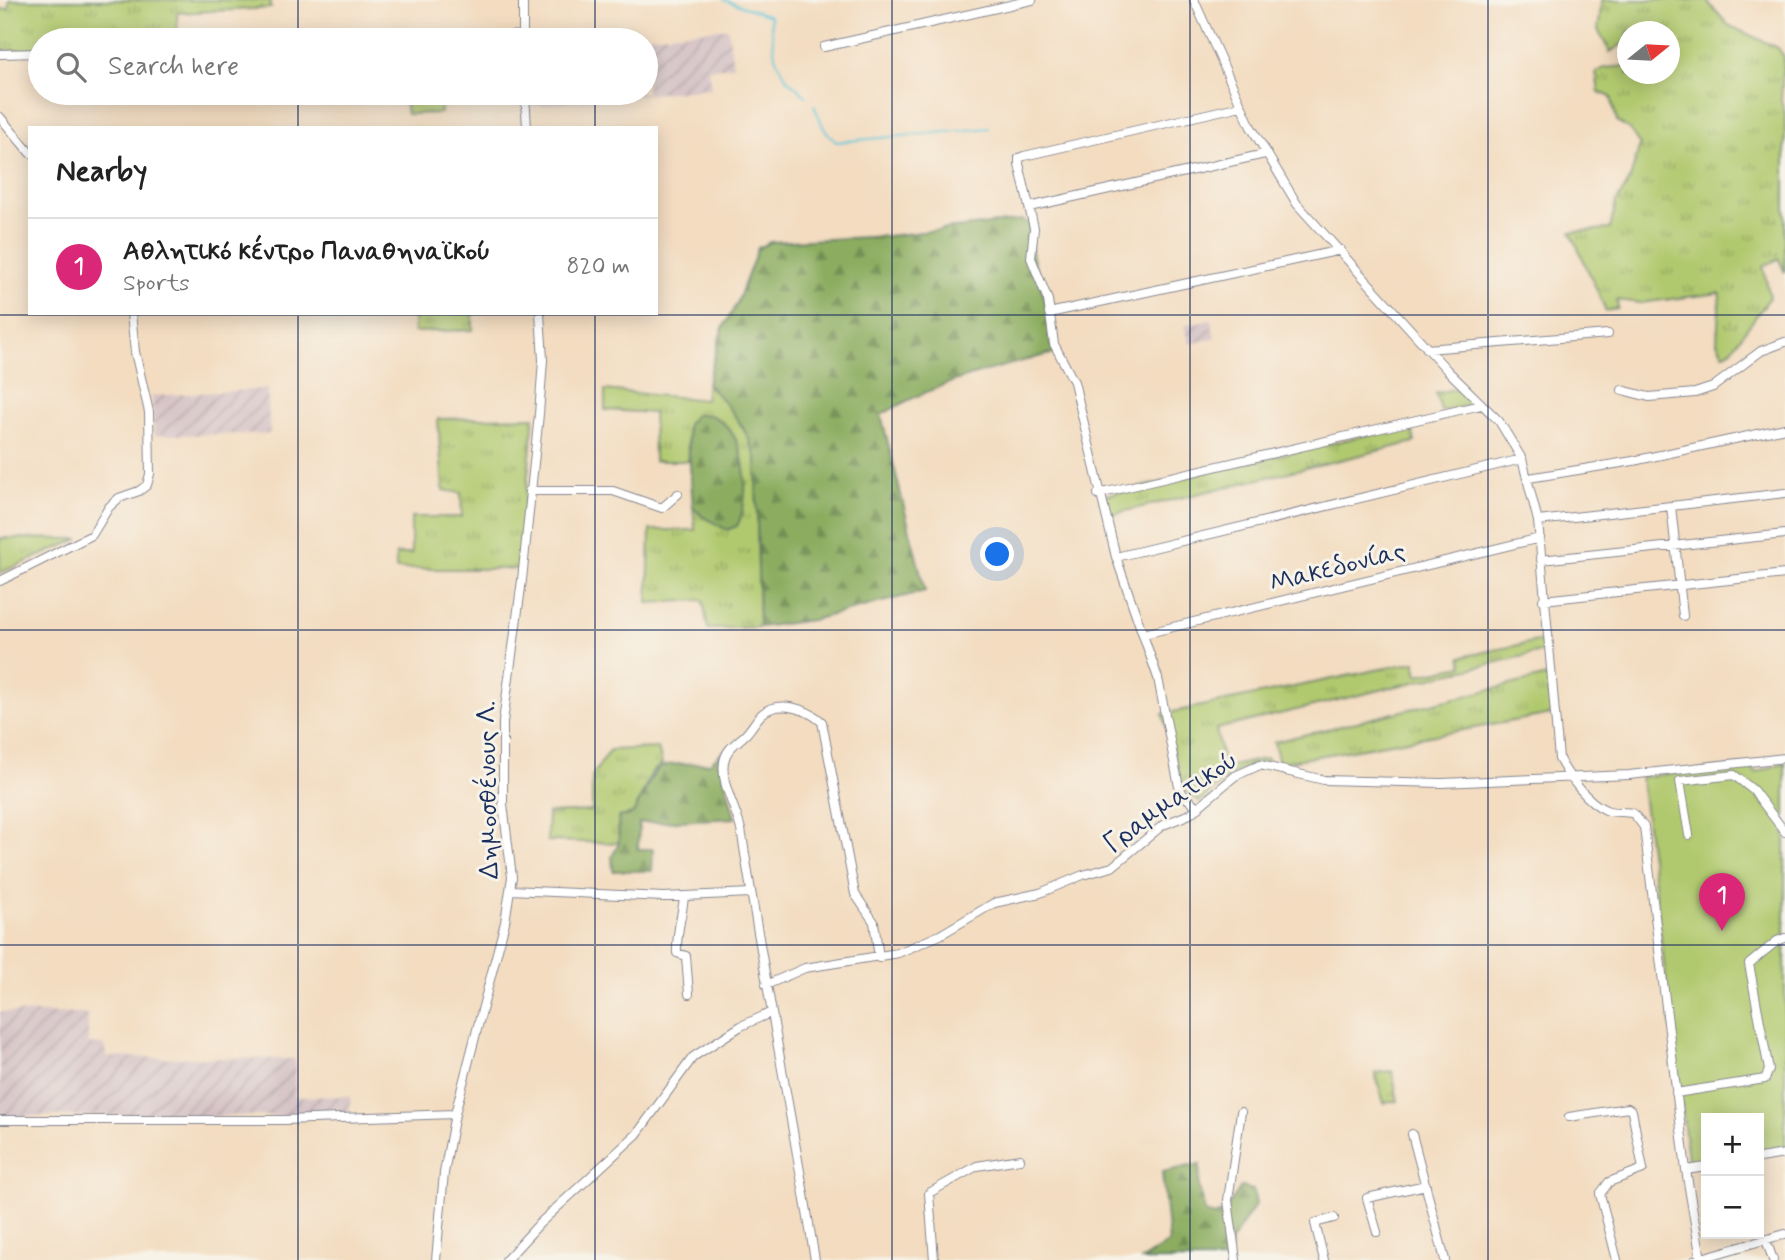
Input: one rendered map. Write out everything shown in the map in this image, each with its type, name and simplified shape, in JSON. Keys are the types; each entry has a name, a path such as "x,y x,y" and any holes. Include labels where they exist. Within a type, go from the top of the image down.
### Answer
{"street":[{"path":"523,0 524,28"},
{"path":"824,47 1032,0"},
{"path":"1195,0 1241,106 1265,154 1297,204 1427,348 1499,421 1522,459 1538,521 1558,752 1571,777 1603,809 1631,813 1639,817 1644,827 1686,1170 1701,1259"},
{"path":"0,54 28,53"},
{"path":"526,105 527,126"},
{"path":"1199,808 1184,796 1180,788 1162,710 1161,691 1098,494 1080,403 1068,367 1054,344 1044,287 1031,258 1034,228 1019,158 1241,106"},
{"path":"0,117 28,151"},
{"path":"1029,207 1265,154"},
{"path":"1049,313 1341,250"},
{"path":"0,581 92,535 109,507 119,498 139,491 146,485 150,474 149,412 135,352 131,315"},
{"name":"Δημοσθένους Λ.","path":"436,1260 444,1173 455,1114 505,922 512,877 503,804 503,722 522,580 543,360 540,315"},
{"path":"1427,348 1608,334"},
{"path":"1622,390 1650,397 1695,393 1713,387 1761,351 1785,342"},
{"path":"1098,494 1481,405"},
{"path":"1529,478 1633,461 1785,428"},
{"path":"1116,557 1522,459"},
{"path":"529,491 613,491 663,508 678,494"},
{"path":"1538,521 1785,493"},
{"path":"1671,506 1683,616"},
{"path":"1541,560 1785,534"},
{"name":"Μακεδονίας","path":"1144,634 1540,538"},
{"path":"1543,600 1785,574"},
{"path":"815,1260 780,1053 770,1013 742,832 728,788 724,762 733,744 768,710 798,708 816,716 825,731 855,894 874,922 879,958"},
{"name":"Γραμματικού","path":"766,985 805,968 879,958 929,940 994,904 1040,893 1083,875 1112,867 1163,825 1199,808 1235,776 1260,765 1324,780 1442,783 1661,773 1785,758"},
{"path":"1689,835 1680,780 1734,775 1753,790 1785,832"},
{"path":"510,890 609,897 684,897 751,893"},
{"path":"684,897 682,919 677,927 676,938 677,953 686,956 689,994"},
{"path":"1676,1093 1765,1079 1769,1070 1749,964 1777,940 1785,938"},
{"path":"506,1260 540,1223 636,1134 693,1058 734,1031 770,1013"},
{"path":"1569,1117 1628,1108 1632,1111 1643,1169 1609,1182 1600,1194 1618,1260"},
{"path":"1236,1260 1228,1200 1241,1112"},
{"path":"0,1119 284,1120 455,1114"},
{"path":"1412,1134 1445,1260"},
{"path":"1764,1157 1785,1154"},
{"path":"934,1260 929,1193 977,1166 1020,1159"},
{"path":"1686,1170 1701,1168"},
{"path":"1377,1232 1367,1198 1426,1185"},
{"path":"1324,1260 1315,1223 1334,1219"},
{"path":"1695,1260 1723,1257 1785,1234"},
{"path":"1766,1240 1773,1260"}],"shaded area":[{"path":"728,28 733,66 708,69 711,88 658,93 658,35"},
{"path":"1211,319 1215,338 1190,344 1185,325"},
{"path":"267,389 270,434 154,435 152,396"},
{"path":"0,1012 88,1014 88,1044 105,1045 106,1057 295,1059 295,1097 350,1096 350,1113 284,1116 0,1116"}],"green space":[{"path":"9,0 270,0 271,8 177,13 178,28 28,28 28,50 0,50 0,9 9,9"},
{"path":"1602,0 1706,0 1728,25 1778,48 1784,57 1781,101 1785,113 1785,273 1779,259 1763,266 1770,297 1732,349 1723,354 1717,342 1720,293 1640,303 1617,300 1618,309 1606,311 1571,232 1610,229 1616,203 1629,182 1640,145 1630,130 1617,121 1611,97 1599,92 1596,73 1604,68 1617,67 1617,84 1680,84 1680,21 1617,21 1617,47 1610,52 1598,30"},
{"path":"406,105 441,105 441,113 407,114"},
{"path":"1023,220 1030,224 1033,256 1047,310 1050,342 1055,353 944,385 881,415 925,591 812,620 759,627 756,458 737,418 707,384 722,330 737,303 758,248 770,242 888,236"},
{"path":"414,315 473,315 473,330 414,332"},
{"path":"707,384 737,418 756,458 759,627 708,629 703,600 648,603 650,530 695,530 693,507 702,516 687,424 688,461 654,461 653,413 605,410 605,390 705,400"},
{"path":"1459,388 1473,404 1441,411 1436,393"},
{"path":"695,415 710,415 724,424 740,449 745,482 742,514 737,526 727,530 702,516 693,507 687,424"},
{"path":"534,417 518,569 396,569 396,554 411,554 411,517 462,517 461,493 443,490 438,419"},
{"path":"1411,425 1415,442 1108,515 1102,496"},
{"path":"0,538 79,539 0,573"},
{"path":"1538,641 1544,645 1545,651 1216,729 1224,768 1267,758 1267,762 1239,771 1200,802 1182,787 1163,714 1415,662 1418,675 1463,666 1461,657"},
{"path":"1547,676 1552,714 1279,763 1274,742"},
{"path":"658,748 662,764 652,772 633,814 618,817 619,843 547,841 548,813 592,811 592,776 610,750"},
{"path":"722,752 721,765 735,818 639,823 638,849 653,849 652,871 613,871 612,857 619,843 618,817 633,814 658,769 675,764 710,763"},
{"path":"1785,762 1785,1150 1764,1154 1764,1113 1701,1113 1701,1164 1690,1164 1641,777 1749,765 1756,773"},
{"path":"1392,1071 1398,1101 1384,1103 1375,1073"},
{"path":"1200,1164 1199,1187 1205,1212 1214,1216 1224,1212 1241,1187 1253,1190 1256,1204 1231,1241 1229,1260 1142,1260 1169,1242 1162,1172"}],"waterway":[{"path":"724,0 770,16 775,57 787,79 806,96"},
{"path":"814,105 824,129 836,142 989,128"}],"place":[{"name":"Αθλητικό κέντρο Παναθηναϊκού","path":"1722,931"}]}
